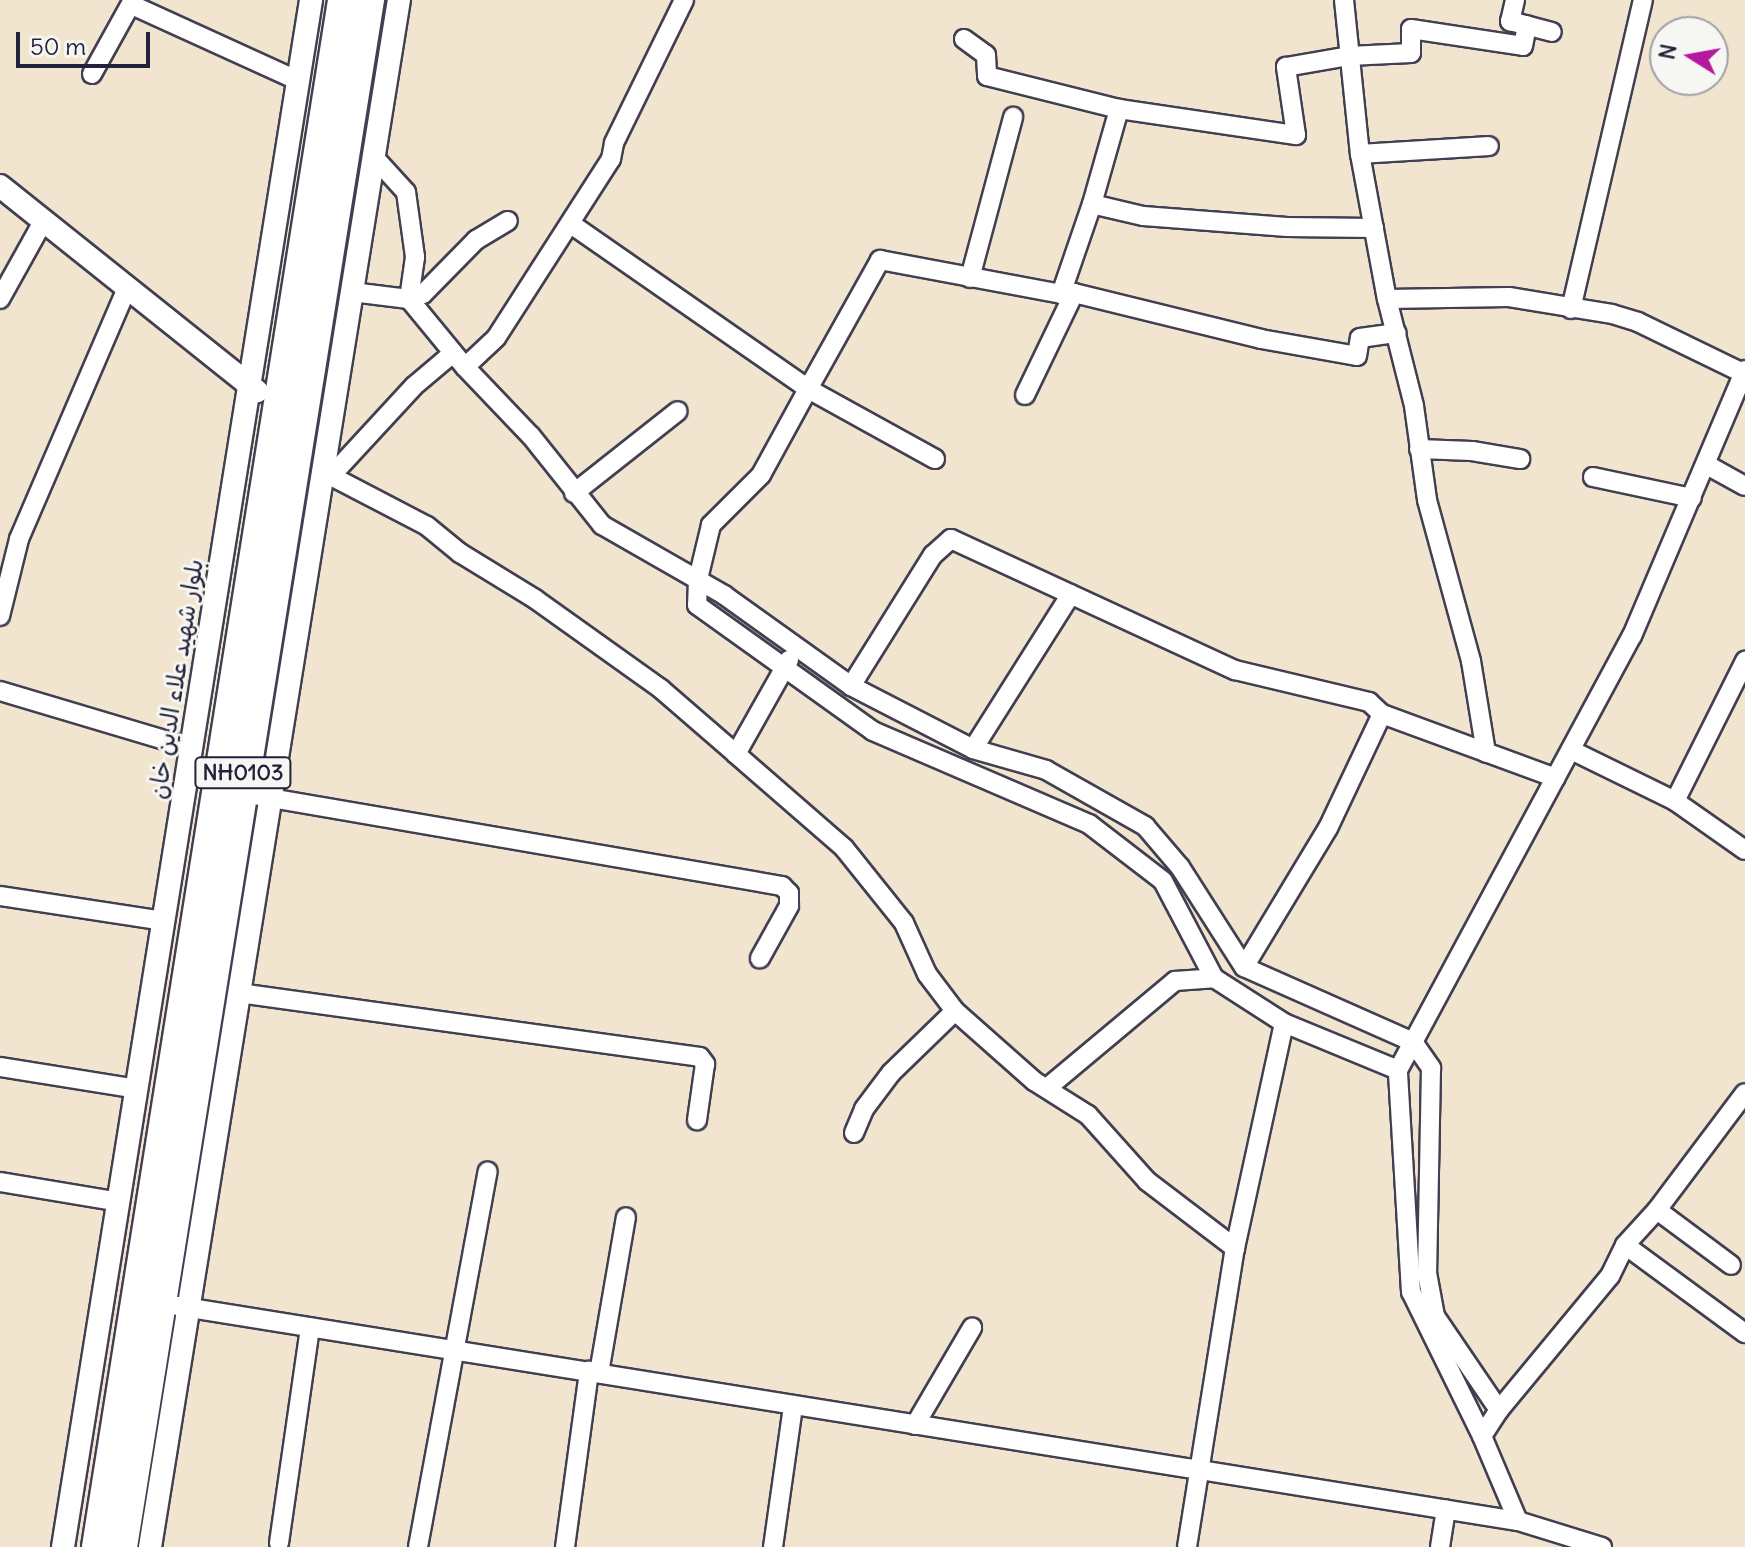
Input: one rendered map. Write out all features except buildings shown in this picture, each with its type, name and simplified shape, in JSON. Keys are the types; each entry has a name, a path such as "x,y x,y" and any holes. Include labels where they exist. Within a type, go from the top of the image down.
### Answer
{"highway":[{"name":"NH0103","path":"122,1547 174,1305 240,793 292,470 289,410 343,0"},
{"name":"NH0103","path":"97,1547 289,410 369,0"}],"street":[{"name":"بلوار شهید علاء الدین خان","path":"63,1547 311,0"},
{"path":"150,1547 174,1305 239,993 327,476 352,292 399,0"},
{"path":"327,476 383,418 459,360 496,338 611,159 614,143 684,0"},
{"path":"1344,0 1360,154 1387,299 1414,406 1427,500 1471,661 1486,753"},
{"path":"1515,0 1510,21 1552,32"},
{"path":"1571,309 1643,0"},
{"path":"92,74 132,2 299,81"},
{"path":"964,39 986,55 987,76 1119,109 1296,135 1286,67 1349,56 1411,53 1411,29 1523,46 1527,25"},
{"path":"1025,395 1068,294 1119,109"},
{"path":"970,278 1013,117"},
{"path":"1360,154 1489,146"},
{"path":"374,157 406,192 415,257 409,299 459,360 531,436 602,525 698,579 851,686 973,749 1046,770 1145,826 1187,878 1244,967 1413,1042 1431,1068 1427,1273 1435,1316 1499,1410"},
{"path":"0,186 128,286 249,387 289,410"},
{"path":"1092,204 1143,216 1287,227 1374,228"},
{"path":"0,299 44,220"},
{"path":"352,292 409,299 423,294 476,240 508,221"},
{"path":"571,224 808,389 935,459"},
{"path":"1397,333 1360,338 1357,356 1261,339 1068,294 880,260 761,475 711,525 698,579 697,605 873,731 1089,824 1163,881 1214,978 1284,1023 1398,1070"},
{"path":"0,616 19,539 128,286"},
{"path":"1387,299 1509,297 1638,322 1744,372 1632,636 1398,1070 1411,1292 1482,1436 1518,1521"},
{"path":"574,493 678,411"},
{"path":"1419,449 1472,451 1520,459"},
{"path":"1707,465 1745,486"},
{"path":"292,470 327,476 427,526 460,553 535,599 661,689 844,848 904,923 927,974 955,1011 1047,1088 1088,1115 1147,1181 1235,1248"},
{"path":"1593,477 1692,498"},
{"path":"851,686 933,555 951,539 1235,670 1369,702 1382,714 1556,778"},
{"path":"973,749 1071,594"},
{"path":"736,754 797,647"},
{"path":"1675,801 1745,661"},
{"path":"0,691 191,748"},
{"path":"1244,967 1328,828 1382,714"},
{"path":"1571,750 1675,801 1745,850"},
{"path":"240,793 782,886 789,893 789,906 760,958"},
{"path":"0,896 164,921"},
{"path":"1047,1088 1175,981 1214,978"},
{"path":"239,993 700,1057 705,1064 697,1120"},
{"path":"854,1133 864,1109 891,1073 955,1011"},
{"path":"1187,1547 1235,1248 1284,1023"},
{"path":"0,1067 137,1089"},
{"path":"1482,1436 1499,1410 1610,1276 1625,1245 1657,1210 1745,1093"},
{"path":"418,1547 488,1171"},
{"path":"0,1182 119,1202"},
{"path":"1657,1210 1731,1265"},
{"path":"565,1547 594,1372 626,1217"},
{"path":"1625,1245 1745,1333"},
{"path":"174,1305 1518,1521 1602,1547"},
{"path":"279,1543 310,1327"},
{"path":"915,1425 972,1328"},
{"path":"773,1547 793,1406"},
{"path":"1440,1547 1446,1509"},
{"path":"1559,1533 1581,1547"}]}
